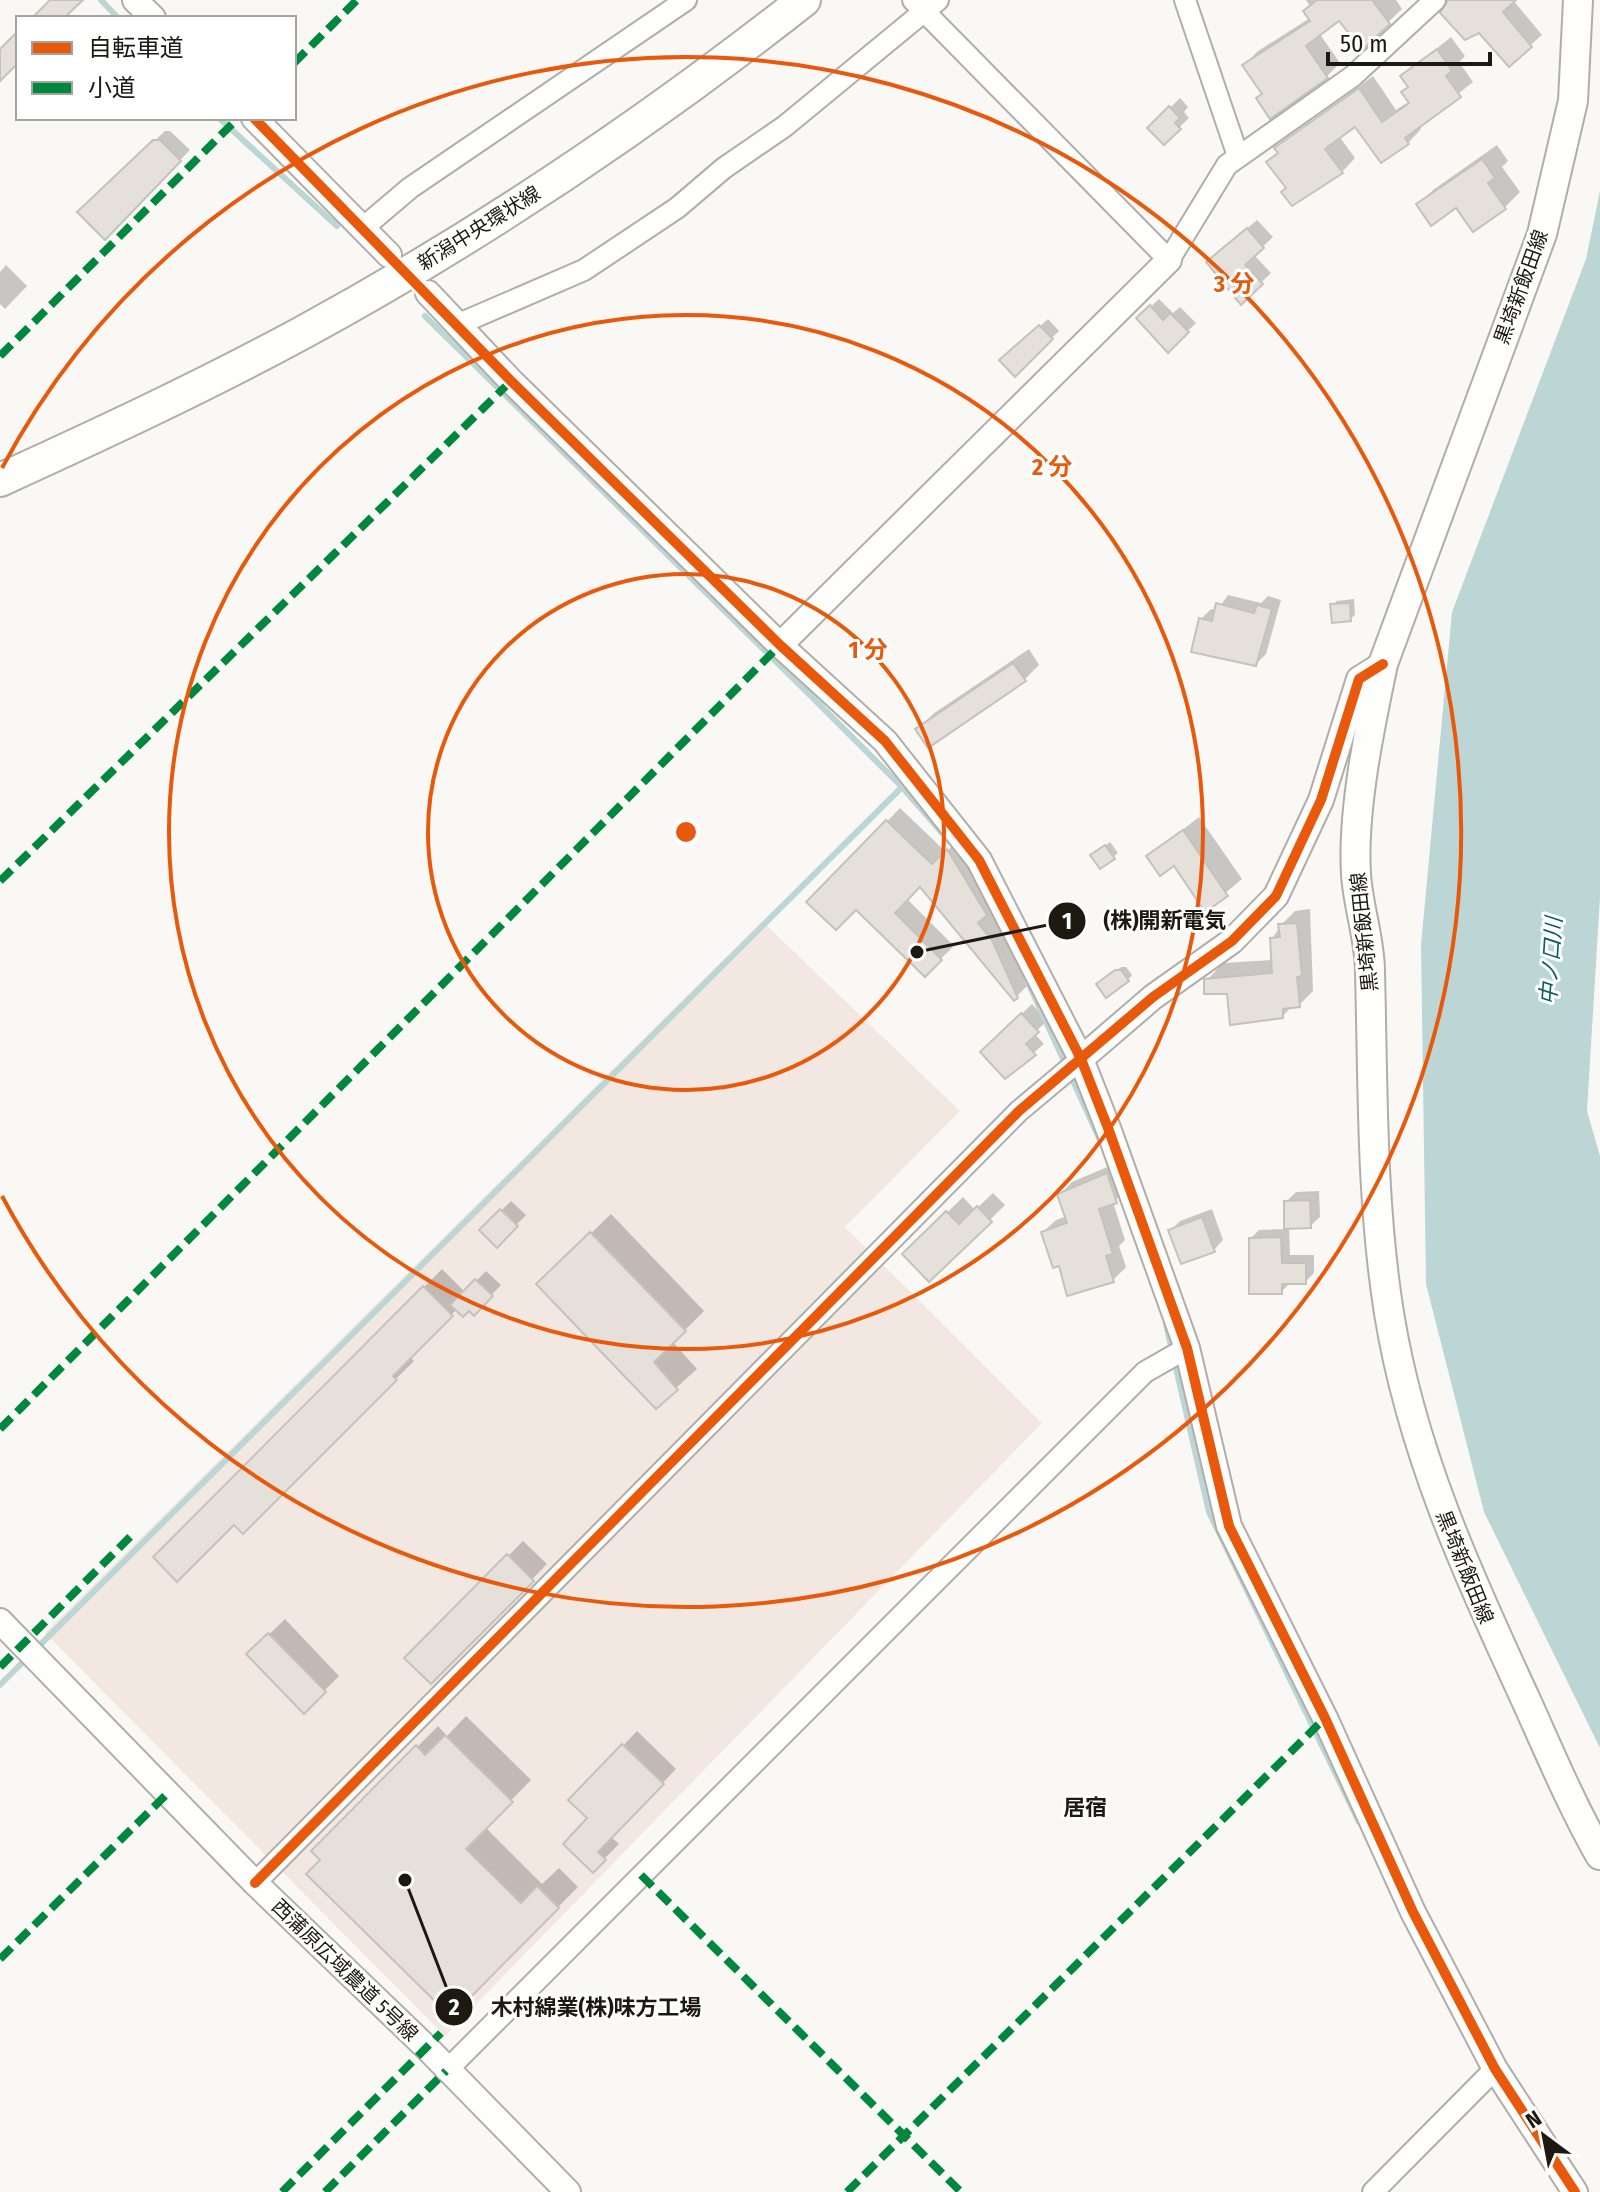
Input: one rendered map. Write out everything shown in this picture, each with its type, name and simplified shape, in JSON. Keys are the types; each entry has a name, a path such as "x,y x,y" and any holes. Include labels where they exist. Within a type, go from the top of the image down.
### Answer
{"main road":[{"name":"新潟中央環状線","path":"0,480 221,375 435,256 639,124 804,0"},
{"name":"黒埼新飯田線","path":"1578,0 1573,101 1542,234 1383,664 1368,739 1356,872 1370,967 1373,1174 1389,1312 1407,1403 1434,1490 1494,1637 1574,1809 1600,1855"}],"street":[{"path":"135,0 151,16"},
{"path":"364,227 410,188 686,0"},
{"path":"1185,0 1238,156"},
{"path":"780,645 1169,260 1227,165 1353,76 1435,0"},
{"path":"459,324 584,270 666,216 785,126 925,4 1169,260"},
{"path":"256,120 389,255"},
{"path":"428,293 511,381 780,645 885,741 979,860 1081,1059 1187,1348 1229,1526 1325,1718 1413,1912 1495,2069 1575,2192"},
{"path":"255,1883 1019,1111 1153,997 1232,941 1276,896 1321,800 1359,679 1383,664"},
{"path":"446,2071 1145,1372 1187,1348"},
{"name":"西蒲原広域農道 5号線","path":"0,1621 255,1883 427,2048 446,2071 568,2192"},
{"path":"1373,2192 1495,2069"}],"shaded area":[{"path":"762,921 960,1111 845,1227 1042,1423 445,2036 45,1633"}],"water":[{"name":"中ノ口川","path":"1600,191 1600,897 1587,1111 1600,1156 1600,1748 1484,1512 1426,1284 1421,945 1452,612 1586,259"}],"building":[{"path":"50,0 83,0 66,16 34,16"},
{"path":"1317,0 1372,0 1390,24 1362,50 1339,21 1306,46 1328,78 1270,119 1256,98 1262,94 1242,65 1310,21 1303,11"},
{"path":"1448,0 1516,0 1503,12 1532,47 1509,67 1479,33 1465,40 1440,13"},
{"path":"16,33 16,65 0,81 0,49"},
{"path":"1437,49 1452,71 1446,76 1461,97 1405,138 1409,144 1381,163 1355,127 1325,149 1343,173 1292,206 1281,192 1286,188 1266,162 1278,153 1274,148 1359,88 1382,122 1409,103 1401,92 1408,87 1400,76"},
{"path":"1169,106 1180,118 1175,123 1181,129 1164,145 1147,128"},
{"path":"153,140 160,140 181,161 105,240 77,212"},
{"path":"1482,159 1495,178 1488,183 1506,209 1473,232 1456,208 1431,226 1416,204"},
{"path":"1247,228 1264,248 1245,265 1263,284 1241,305 1206,262"},
{"path":"1150,305 1163,320 1170,313 1189,332 1168,353 1136,318"},
{"path":"1039,325 1053,339 1015,377 999,360"},
{"path":"1216,603 1254,613 1257,605 1272,609 1256,666 1191,652 1199,618 1212,621"},
{"path":"1350,603 1351,621 1332,623 1330,604"},
{"path":"1013,663 1026,681 928,748 915,729"},
{"path":"886,820 932,864 947,849 987,915 978,923 992,940 1018,998 1014,1001 920,887 895,913 942,960 925,977 856,910 836,930 806,902"},
{"path":"1183,830 1228,896 1205,912 1174,866 1160,876 1146,856"},
{"path":"1105,845 1115,859 1100,869 1090,855"},
{"path":"1297,923 1302,976 1297,977 1300,1007 1283,1009 1283,1018 1230,1025 1227,994 1204,994 1204,979 1272,973 1270,938 1280,937 1278,924"},
{"path":"1115,970 1121,970 1129,981 1106,998 1096,984"},
{"path":"1021,1013 1039,1032 1026,1044 1036,1055 1005,1079 980,1052"},
{"path":"1107,1173 1117,1203 1099,1209 1113,1254 1106,1256 1114,1282 1067,1296 1059,1266 1053,1268 1041,1232 1067,1223 1057,1194"},
{"path":"1310,1200 1311,1228 1284,1229 1284,1201"},
{"path":"977,1206 992,1222 929,1282 902,1254 946,1211 959,1224"},
{"path":"500,1209 518,1226 497,1248 479,1230"},
{"path":"1202,1217 1215,1252 1181,1264 1168,1230"},
{"path":"590,1232 686,1331 654,1362 678,1390 656,1409 536,1284"},
{"path":"1281,1237 1282,1263 1306,1263 1306,1284 1282,1284 1282,1294 1249,1294 1249,1238"},
{"path":"475,1279 493,1296 474,1316 469,1311 463,1317 450,1305"},
{"path":"423,1286 453,1316 393,1376 397,1380 243,1534 234,1525 177,1582 153,1557"},
{"path":"507,1554 534,1581 431,1684 404,1658"},
{"path":"268,1633 326,1692 304,1714 246,1654"},
{"path":"445,1735 513,1802 466,1849 521,1903 537,1886 559,1908 451,2017 306,1874 320,1860 311,1851 416,1745 425,1755"},
{"path":"622,1744 664,1784 598,1852 606,1860 593,1873 563,1844 587,1818 568,1800"}],"waterway":[{"path":"101,0 116,16"},
{"path":"221,120 337,226"},
{"path":"425,316 902,787 950,842"},
{"path":"37,1648 902,787"},
{"path":"1027,980 1100,1140"},
{"path":"1166,1324 1209,1512 1359,1822"},
{"path":"0,1685 29,1656"}],"marked path":[{"path":"296,61 357,0"},
{"path":"0,356 236,120"},
{"path":"0,881 511,381"},
{"path":"0,1429 780,645"},
{"path":"0,1667 134,1533"},
{"path":"847,2192 1325,1718"},
{"path":"0,1959 169,1792"},
{"path":"641,1875 961,2192"},
{"path":"282,2192 441,2033"},
{"path":"325,2192 446,2071"}],"cycle path":[{"path":"256,120 511,381 780,645 885,741 979,860 1081,1059 1108,1128 1187,1348 1229,1526 1325,1718 1413,1912 1495,2069 1575,2192"},
{"path":"255,1883 1019,1111 1153,997 1232,941 1276,896 1321,800 1359,679 1383,664"}],"place":[{"name":"(株)開新電気","path":"917,952"},
{"name":"木村綿業(株)味方工場","path":"405,1880"}],"district":[{"name":"居宿","path":"1085,1807"}]}
